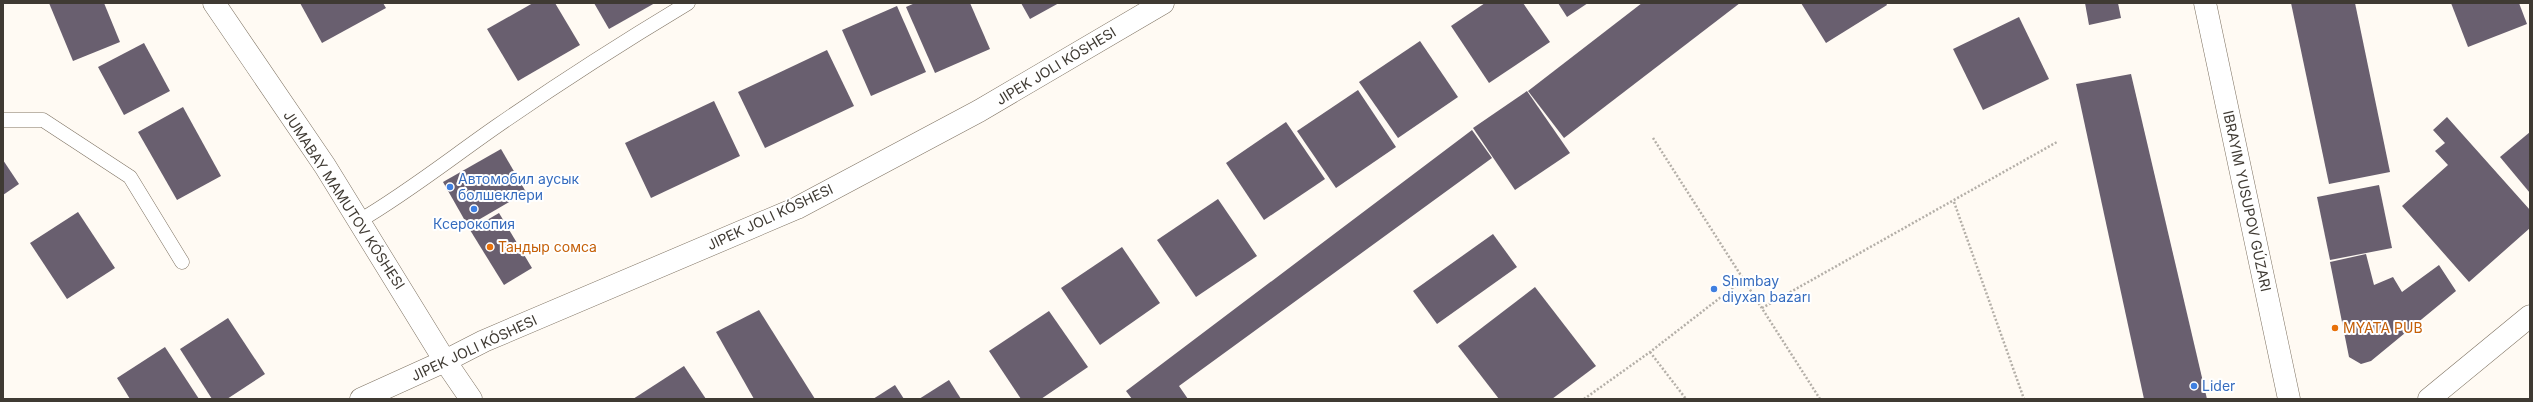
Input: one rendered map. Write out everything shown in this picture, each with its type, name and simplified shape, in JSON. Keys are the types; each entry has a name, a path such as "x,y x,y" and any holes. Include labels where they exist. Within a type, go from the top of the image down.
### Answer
{"street":[{"name":"JUMABAY MAMUTOV KÓSHESI","path":"214,3 359,221 445,361 471,399"},
{"path":"361,399 445,361 484,341 797,208 980,111 1163,3"},
{"path":"2205,3 2289,399"},
{"path":"2428,399 2530,316"}],"lane":[{"path":"359,221 395,200 426,175 582,67 688,3"},
{"path":"3,120 43,120 130,177 182,262"}],"path":[{"path":"1653,138 1820,399"},
{"path":"1762,308 1954,202 2057,142"},
{"path":"1954,202 2024,399"},
{"path":"1584,399 1650,352 1744,280"},
{"path":"1650,352 1686,399"}],"building":[{"path":"49,3 104,3 120,42 73,61"},
{"path":"300,3 383,3 386,8 322,43"},
{"path":"533,3 555,3 580,45 518,81 487,29"},
{"path":"594,3 655,3 609,29"},
{"path":"915,3 970,3 990,49 935,73 906,7"},
{"path":"1021,3 1059,3 1030,19"},
{"path":"1485,3 1523,3 1550,42 1489,83 1451,26"},
{"path":"1558,3 1588,3 1567,17"},
{"path":"1642,3 1740,3 1564,138 1528,91"},
{"path":"1801,3 1886,3 1887,5 1826,43"},
{"path":"2085,3 2118,3 2121,18 2089,25"},
{"path":"2291,3 2355,3 2390,172 2329,184"},
{"path":"2451,3 2519,3 2527,24 2468,47"},
{"path":"897,6 926,72 871,96 842,30"},
{"path":"2019,17 2049,79 1983,110 1953,49"},
{"path":"1420,41 1458,97 1398,138 1359,82"},
{"path":"144,43 170,91 124,115 98,67"},
{"path":"827,50 854,106 765,148 738,92"},
{"path":"2131,74 2207,399 2144,399 2076,84"},
{"path":"1358,90 1396,147 1336,188 1297,131"},
{"path":"1527,91 1570,153 1515,190 1473,128"},
{"path":"714,101 740,156 651,198 625,143"},
{"path":"183,107 221,176 177,200 138,132"},
{"path":"2447,117 2530,210 2530,228 2469,282 2402,206 2448,165 2435,151 2445,143 2433,130"},
{"path":"1286,122 1325,179 1264,220 1226,163"},
{"path":"1472,130 1492,158 1179,386 1188,399 1132,399 1126,391"},
{"path":"2530,132 2530,193 2500,157"},
{"path":"501,149 526,192 468,226 443,182"},
{"path":"3,160 19,184 3,195"},
{"path":"2379,185 2392,248 2330,260 2317,197"},
{"path":"1218,199 1257,256 1196,297 1157,240"},
{"path":"78,212 115,268 67,299 30,243"},
{"path":"499,213 532,268 504,285 470,230"},
{"path":"1493,234 1517,267 1437,324 1413,291"},
{"path":"1122,247 1160,303 1100,345 1061,288"},
{"path":"2366,254 2374,285 2393,277 2402,292 2439,265 2456,291 2371,361 2361,364 2349,357 2330,262"},
{"path":"1535,287 1596,366 1552,399 1499,399 1458,346"},
{"path":"759,310 815,399 754,399 716,332"},
{"path":"1049,311 1088,367 1041,399 1021,399 989,351"},
{"path":"228,318 265,374 227,399 212,399 180,349"},
{"path":"165,347 199,399 130,399 117,378"},
{"path":"684,366 706,399 633,399"},
{"path":"949,380 961,399 919,399"},
{"path":"895,385 904,399 873,399"}],"place":[{"name":"Автомобил аусык болшеклери","path":"450,187"},
{"name":"Ксерокопия","path":"474,209"},
{"name":"Тандыр сомса","path":"490,247"},
{"name":"Shımbay diyxan bazarı","path":"1714,289"},
{"name":"MYATA PUB","path":"2335,328"},
{"name":"Lider","path":"2194,386"}]}
